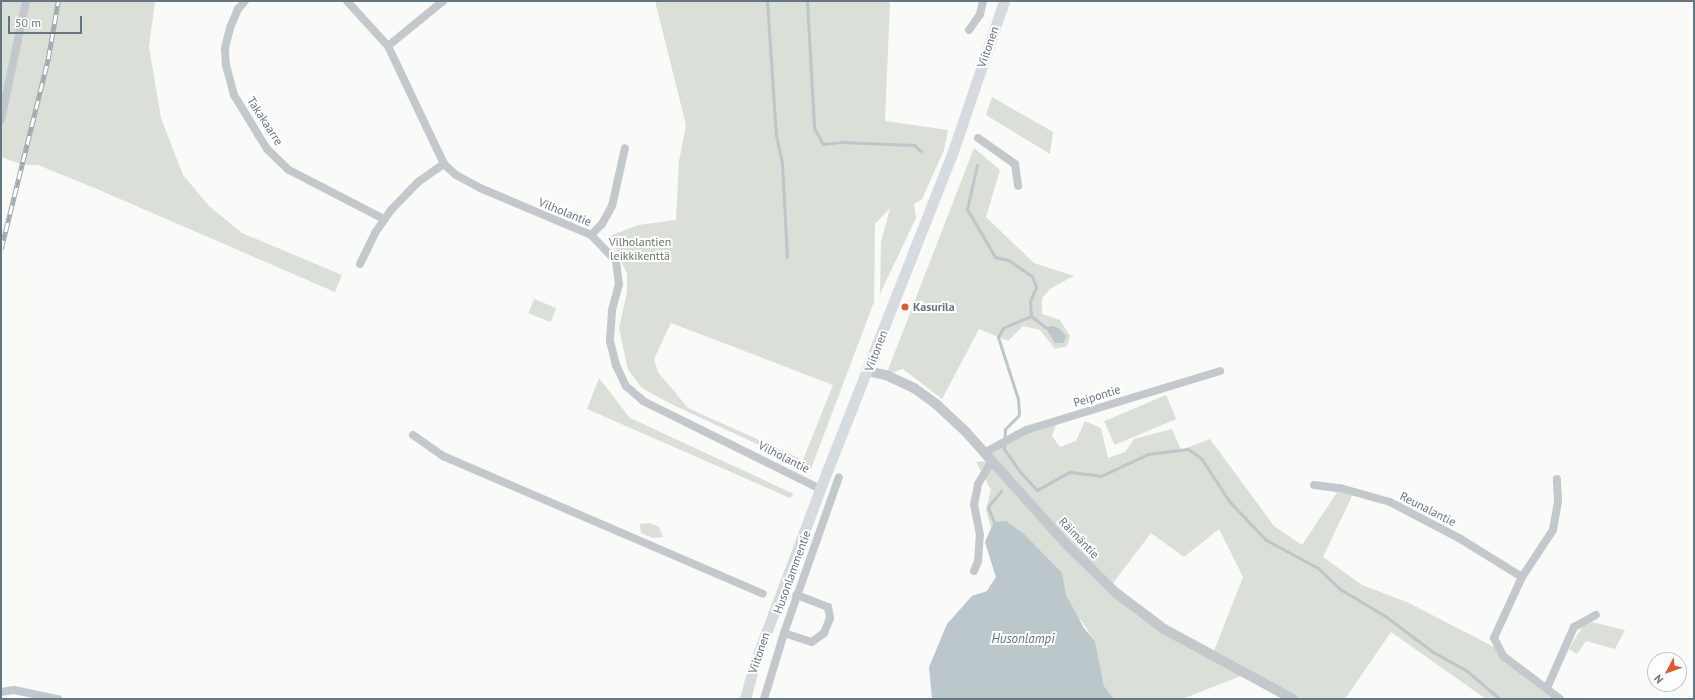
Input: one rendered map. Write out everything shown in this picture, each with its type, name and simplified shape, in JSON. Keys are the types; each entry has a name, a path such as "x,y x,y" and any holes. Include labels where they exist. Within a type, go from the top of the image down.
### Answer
{"main road":[{"name":"Viitonen","path":"745,699 754,664 820,489 868,371 951,157 1004,1"}],"street":[{"path":"1,120 26,1"},
{"name":"Takakaarre","path":"245,1 238,9 230,28 225,48 226,65 234,95 262,140 289,170 384,219"},
{"name":"Vilholantie","path":"347,1 388,46 444,164 456,175 480,188 591,235 616,261 619,272 610,341 616,365 626,386 643,401 820,489"},
{"path":"388,46 443,1"},
{"path":"968,30 980,14 983,1"},
{"path":"978,138 1015,164 1018,186"},
{"path":"591,235 602,224 612,206 625,148"},
{"path":"360,264 384,219 407,192 444,164"},
{"name":"Räimäntie","path":"868,371 886,375 914,388 936,404 992,461 1066,544 1115,592 1164,629 1293,699"},
{"name":"Peipontie","path":"984,453 1026,430 1220,371"},
{"path":"413,435 443,456 763,594"},
{"path":"974,571 978,561 980,535 974,505 978,484 992,461"},
{"name":"Husonlammentie","path":"764,699 796,595 839,477"},
{"path":"1557,479 1558,501 1553,530 1522,577 1494,638 1503,656 1560,699"},
{"name":"Reunalantie","path":"1314,485 1340,488 1390,502 1459,538 1522,577"},
{"path":"784,633 812,642 824,633 830,618 828,607 796,595"},
{"path":"1547,688 1574,628 1596,615"},
{"path":"1,692 14,690 58,699"}],"green space":[{"path":"1,1 155,1 149,47 161,118 183,175 209,206 242,233 342,275 335,292 38,165 23,165 1,157"},
{"name":"Vilholantien leikkikenttä","path":"655,1 890,1 885,121 948,130 944,150 922,199 914,204 916,218 880,294 881,242 890,208 875,224 874,302 811,469 671,404 642,388 628,370 619,328 627,292 627,274 610,236 638,225 676,220 679,161 686,125","holes":["671,323 833,385 803,460 688,408 658,372 654,359"]},
{"path":"992,97 1053,132 1050,154 986,115"},
{"path":"974,148 1000,170 986,217 1034,263 1074,276 1051,288 1042,298 1042,314 1060,320 1070,336 1067,346 1055,349 1040,330 1023,326 1008,341 979,329 942,399 903,369 886,375"},
{"path":"534,299 556,308 551,322 528,313"},
{"path":"599,378 630,418 794,494 790,498 587,409"},
{"path":"1166,395 1176,419 1114,445 1104,421"},
{"path":"1058,420 1052,436 1060,447 1076,441 1085,421 1101,428 1108,458 1125,452 1134,439 1172,429 1181,450 1210,439 1274,526 1302,545 1340,488 1353,494 1323,557 1362,585 1407,602 1498,649 1560,699 1486,699 1391,632 1345,699 1293,699 1246,674 1182,699 1114,699 1104,686 1095,641 1080,619 987,591 996,577 985,542 991,528 986,510 991,490 976,462 991,461 984,453 1026,430","holes":["1219,529 1243,577 1212,656 1110,587 1151,533 1184,557"]},
{"path":"650,523 659,527 663,537 653,538 641,533 640,524"},
{"path":"1592,622 1625,630 1615,649 1586,641 1577,654 1569,649 1582,627"}],"water":[{"path":"1053,326 1060,329 1066,336 1063,343 1055,343 1045,327"},
{"name":"Husonlampi","path":"1006,521 1024,534 1062,573 1066,595 1084,628 1095,641 1104,686 1114,699 932,699 929,667 947,624 972,596 987,591 996,577 985,542 994,522"}],"waterway":[{"path":"767,1 776,135 782,163 787,257"},
{"path":"807,1 814,128 823,144 841,142 914,145 921,151"},
{"path":"977,165 967,209 995,257 1008,260 1032,276 1036,287 1030,301 1031,316 1003,328 998,337 1018,399 1019,413 1018,416 1005,429 1004,449 1020,472 1037,490 1070,472 1101,476 1148,454 1188,449 1201,458 1229,501 1266,540 1318,568 1340,589 1385,616 1433,652 1467,671 1500,699"},
{"path":"1031,316 1045,327"},
{"path":"994,522 988,507 1001,491"}],"railway":[{"path":"1,249 48,59 58,1"}],"place":[{"name":"Kasurila","path":"905,307"}]}
